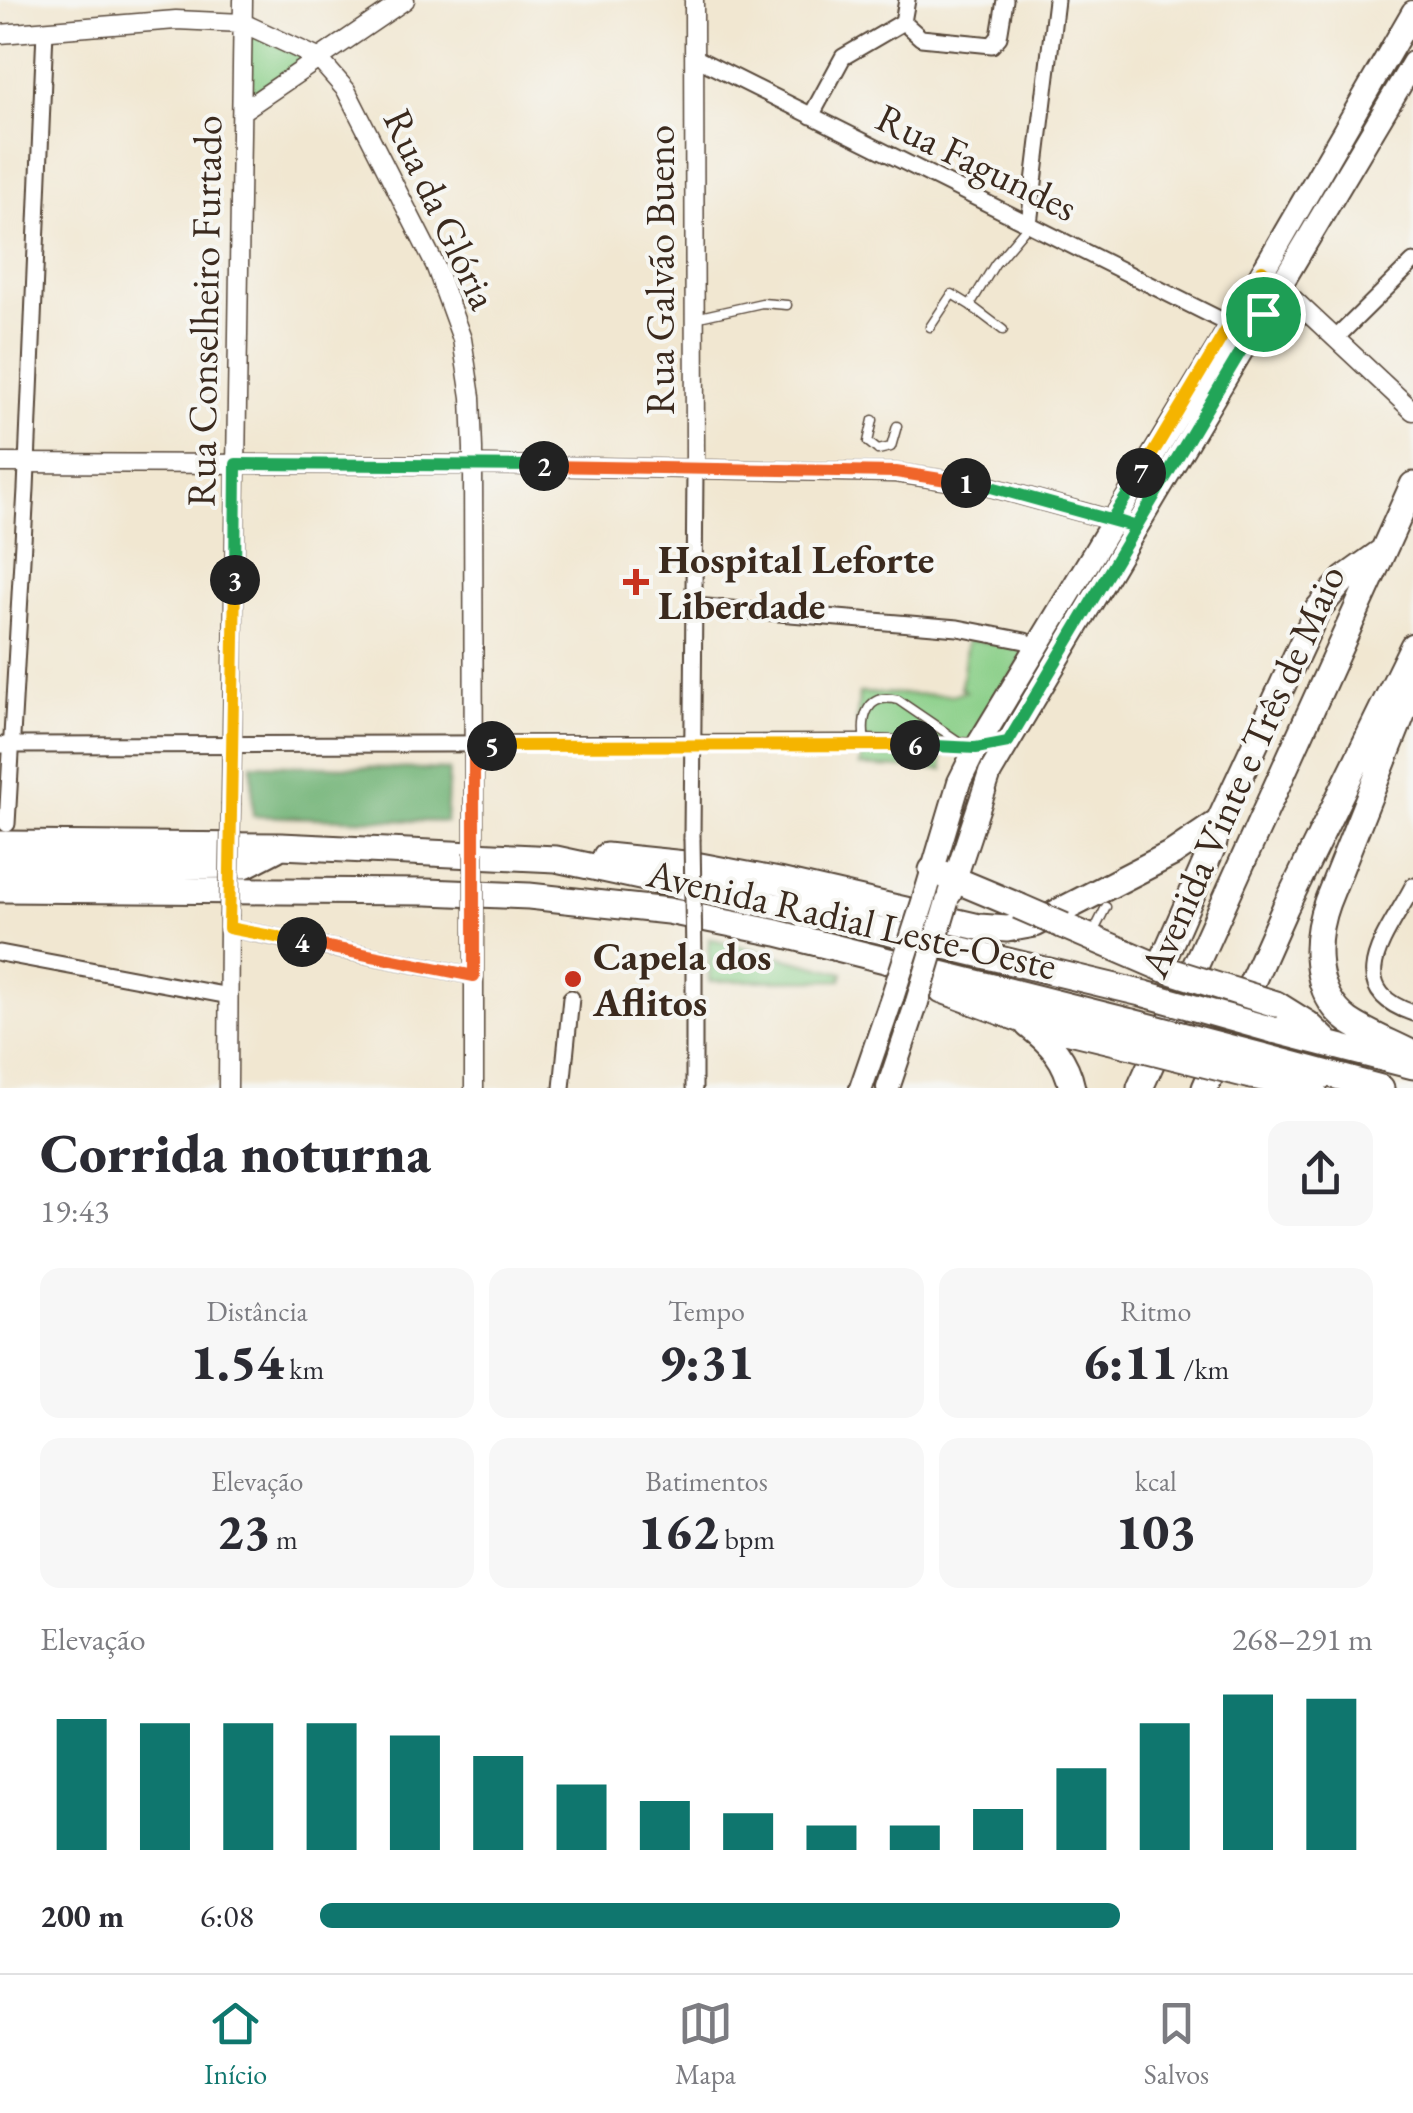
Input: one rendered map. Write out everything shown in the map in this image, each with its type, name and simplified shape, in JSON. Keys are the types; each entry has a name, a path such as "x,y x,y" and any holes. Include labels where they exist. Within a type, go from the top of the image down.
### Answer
{"highway":[{"name":"Avenida Vinte e Três de Maio","path":"1140,1088 1413,485"},
{"path":"1162,968 1219,822 1318,609 1344,578 1383,551"},
{"path":"1206,1088 1285,908 1413,646"},
{"path":"1413,687 1320,920 1317,958 1329,997 1345,1018 1413,1054"},
{"path":"556,859 618,856 695,865 978,927 1007,929 1034,924 1093,895 1173,854 1219,822"},
{"name":"Avenida Radial Leste-Oeste","path":"2,837 556,859 808,912 1145,994 1275,1017"},
{"path":"0,888 56,886 245,865 281,846"},
{"path":"0,868 56,886"},
{"path":"0,904 56,886"},
{"name":"Avenida Radial Leste-Oeste","path":"56,886 529,896 668,911 777,933 1130,1034"},
{"path":"939,888 1018,906 1275,1017 1329,1045 1413,1066"},
{"path":"854,954 1020,1019 1130,1034 1257,1066 1380,1088"},
{"path":"1020,1019 1050,1042 1063,1059 1072,1088"},
{"path":"1257,1066 1314,1088"}],"main road":[{"path":"861,1088 893,994 990,773 1136,527 1413,12"},
{"path":"888,1088 916,1002 959,782 971,747 1036,648 1231,325 1271,278 1413,63"}],"street":[{"path":"203,21 240,0"},
{"name":"Rua Conselheiro Furtado","path":"229,922 242,111 240,0"},
{"path":"242,111 405,0"},
{"name":"Rua Galvão Bueno","path":"694,0 694,1088"},
{"path":"811,116 842,57 903,22 907,0"},
{"path":"903,22 921,38 992,45 999,37 1005,0"},
{"path":"1028,224 1056,0"},
{"name":"Rua da Glória","path":"0,34 242,22 318,58 346,90 435,265 462,339 471,397 474,1088"},
{"path":"2,837 26,463 45,30"},
{"name":"Rua Fagundes","path":"694,57 1231,325"},
{"path":"1335,339 1413,262"},
{"path":"1271,278 1408,406"},
{"path":"0,463 875,472 991,487 1136,527"},
{"path":"695,606 958,628 1025,641 1036,648"},
{"path":"6,745 865,743 971,747 1008,742"},
{"path":"1413,886 1373,965 1373,986 1382,999 1413,1013"},
{"path":"228,1088 229,922 474,976"},
{"path":"0,953 228,996"},
{"path":"562,1088 571,998"}],"lane":[{"path":"970,305 1028,224"},
{"path":"930,327 952,294 1002,330"},
{"path":"695,318 762,303 787,305"},
{"path":"873,420 868,442 878,450"},
{"path":"878,450 891,446 897,426"},
{"path":"875,472 878,450"},
{"path":"865,743 864,714 872,702 886,698 898,700 971,747"},
{"path":"1090,938 1106,907"}],"green space":[{"path":"247,29 310,60 247,104"},
{"path":"967,640 1027,650 973,742 866,741 857,723 859,693 952,695 966,691 961,688"},
{"path":"862,755 941,758 943,770 860,766"},
{"path":"252,764 449,770 446,822 253,816"},
{"path":"709,938 843,973 841,980 709,981"}],"place":[{"name":"Hospital Leforte Liberdade","path":"636,582"},
{"name":"Capela dos Aflitos","path":"573,979"}],"route":[{"path":"1263,314 1136,527 991,487 896,472 236,464 229,928 474,976 474,746 865,743 976,748 1008,742 1136,527 1112,519 1262,270 1280,286 1263,314"}]}
